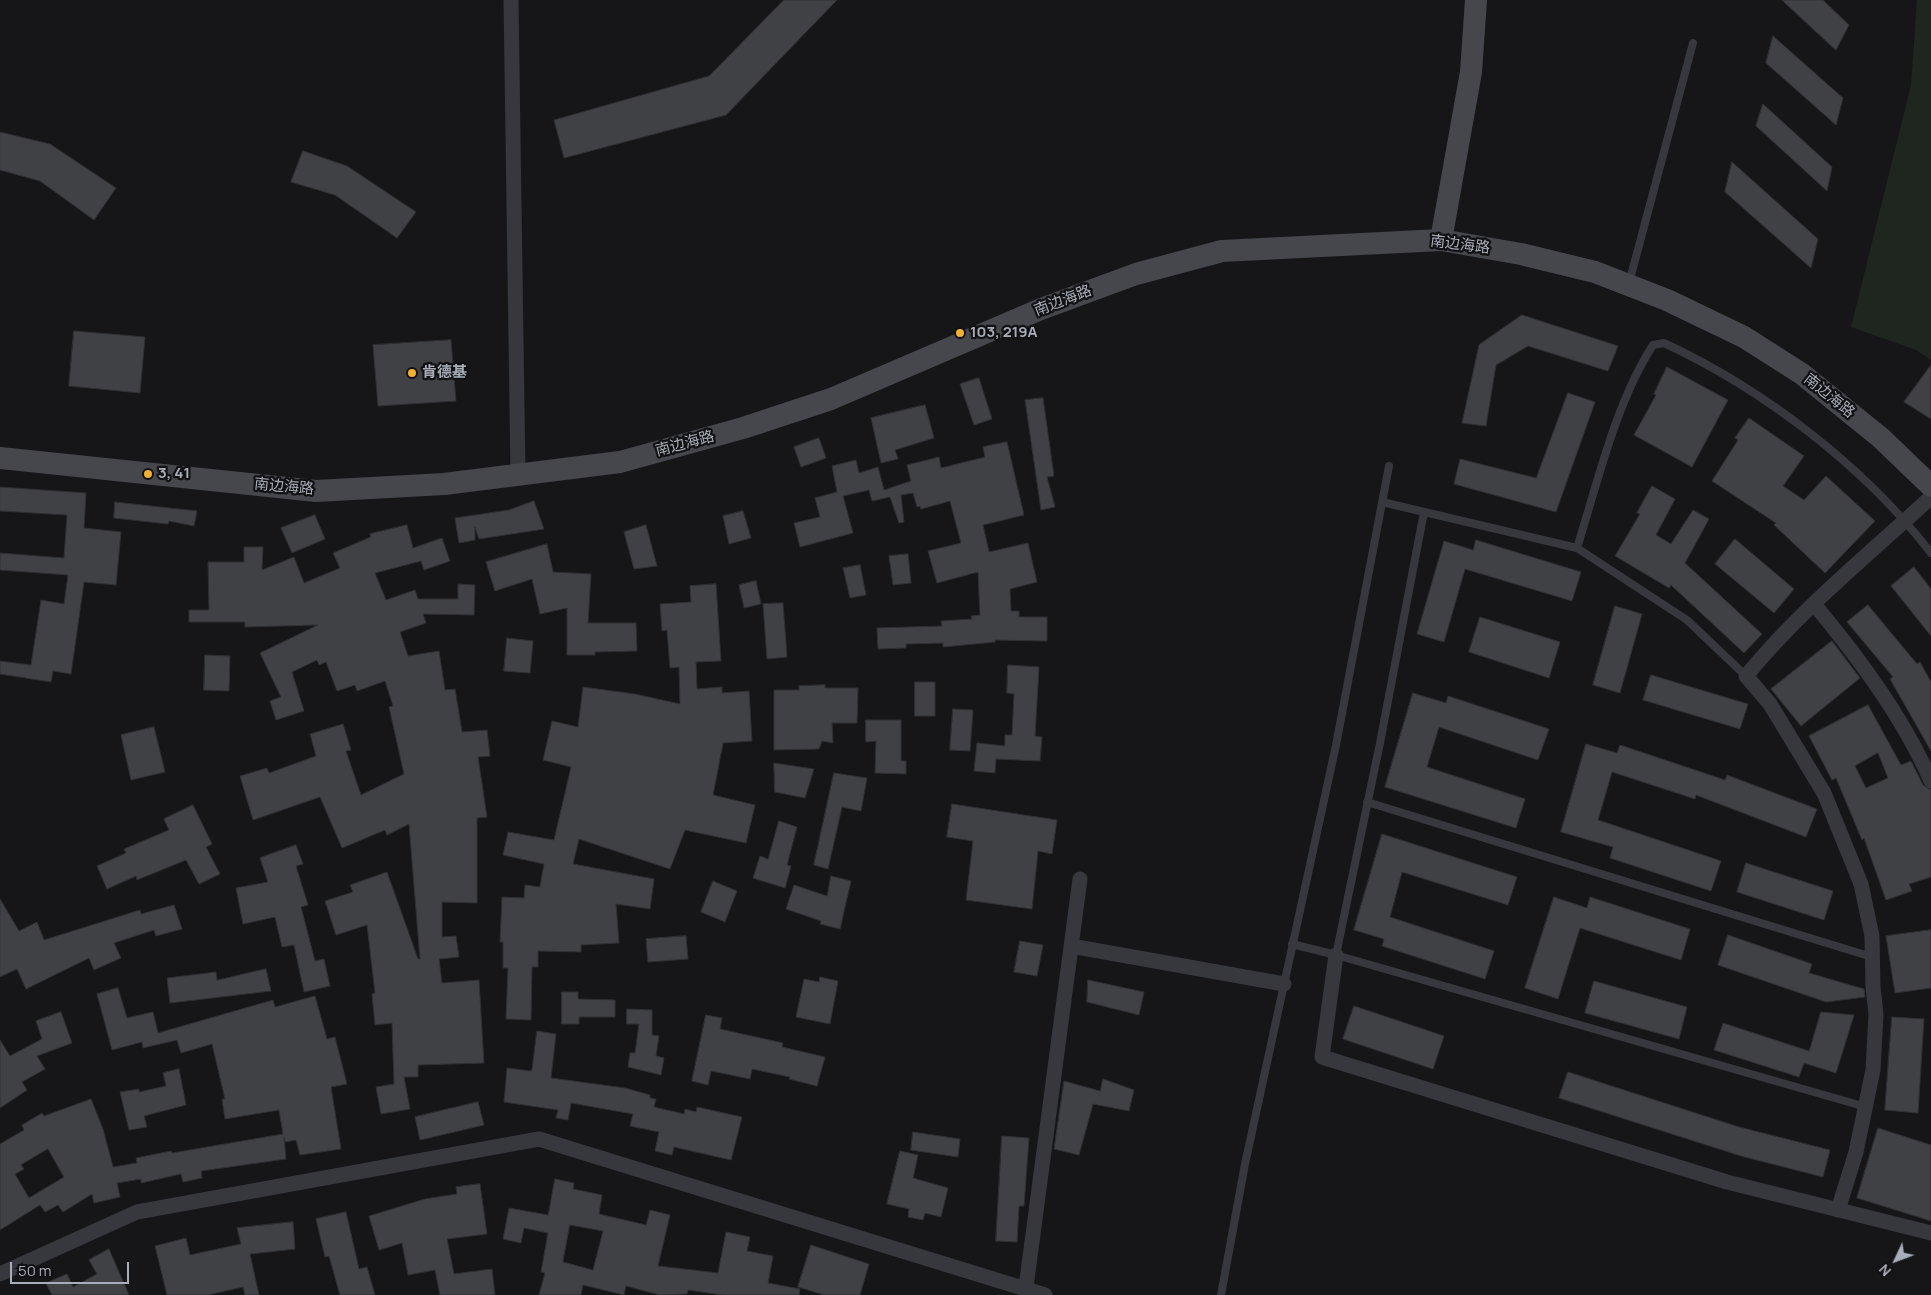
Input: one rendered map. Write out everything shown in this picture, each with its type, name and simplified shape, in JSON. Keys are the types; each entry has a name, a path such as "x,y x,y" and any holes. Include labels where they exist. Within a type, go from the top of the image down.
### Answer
{"main road":[{"path":"1441,240 1471,72 1476,0"},
{"name":"南边海路","path":"0,458 316,491 444,484 620,462 743,428 831,399 1041,309 1136,274 1222,251 1441,240 1521,254 1595,272 1667,300 1744,337 1802,374 1881,438 1931,486"}],"street":[{"path":"511,0 518,475"},
{"path":"1838,1210 1856,1152 1873,1070 1876,1014 1872,936 1862,884 1824,793 1770,704 1746,676 1814,604 1931,497"},
{"path":"1814,604 1840,635 1876,687 1912,743 1931,781"},
{"path":"1026,1287 1080,879"},
{"path":"1071,946 1284,984"},
{"path":"1336,955 1322,1057 1727,1182 1931,1234"},
{"path":"0,1274 137,1212 539,1139 1026,1287 1045,1295"}],"lane":[{"path":"1628,285 1694,43"},
{"path":"1577,548 1618,422 1644,360 1653,346 1664,342 1772,405 1852,468 1931,553"},
{"path":"1221,1295 1245,1164 1336,745 1389,466"},
{"path":"1382,502 1577,548 1687,620 1746,676"},
{"path":"1336,955 1368,802 1424,512"},
{"path":"1368,802 1872,958"},
{"path":"1292,944 1866,1107"}],"shaded area":[{"path":"1917,0 1931,0 1931,360 1916,350 1851,327 1911,85"}],"building":[{"path":"784,0 837,0 726,115 564,158 554,120 709,76"},
{"path":"1782,0 1823,0 1849,25 1836,50"},
{"path":"1773,36 1843,98 1836,125 1766,63"},
{"path":"1763,104 1832,167 1827,191 1756,126"},
{"path":"0,132 50,144 116,188 94,220 40,181 0,170"},
{"path":"303,151 347,166 416,212 397,238 335,195 291,182"},
{"path":"1732,162 1818,239 1811,268 1725,192"},
{"path":"1522,315 1618,346 1608,371 1528,346 1496,365 1486,426 1462,423 1479,345"},
{"path":"74,331 145,337 140,393 69,386"},
{"path":"451,340 456,401 378,406 373,345"},
{"path":"1931,365 1931,419 1904,402"},
{"path":"1667,367 1728,400 1692,467 1634,435 1656,395 1654,394"},
{"path":"979,378 992,419 974,425 960,384"},
{"path":"1568,393 1595,402 1556,512 1454,484 1460,459 1536,478"},
{"path":"1043,398 1054,476 1047,477 1055,507 1041,510 1025,400"},
{"path":"925,405 934,438 895,450 898,459 881,463 871,418"},
{"path":"1749,418 1804,456 1783,486 1804,500 1826,476 1875,521 1825,573 1774,525 1776,523 1712,481 1738,440 1735,438"},
{"path":"819,438 826,458 801,467 794,447"},
{"path":"1007,442 1024,515 983,525 989,552 1028,543 1037,582 1010,589 1011,611 1019,611 1019,617 1047,617 1047,641 995,640 995,642 943,647 943,643 906,644 906,648 878,649 877,628 942,626 941,621 972,619 971,616 980,615 978,572 937,583 928,551 961,543 950,501 921,509 920,506 917,507 913,493 901,495 904,522 899,523 890,497 872,501 869,490 843,496 853,533 800,547 794,523 820,517 815,498 837,492 832,466 856,460 859,473 878,467 884,490 911,481 907,465 939,457 941,468 985,457 983,447"},
{"path":"1652,486 1675,499 1656,535 1671,544 1693,510 1709,519 1685,563 1762,634 1744,653 1671,585 1669,588 1615,556 1640,514 1637,513"},
{"path":"0,487 86,493 84,528 121,532 116,585 84,582 71,674 53,671 51,682 0,674 0,661 31,665 41,600 64,604 68,575 0,570 0,553 64,558 67,515 0,511"},
{"path":"534,501 544,529 479,539 475,527 475,540 459,543 455,518 509,510"},
{"path":"115,502 197,511 194,526 169,521 168,524 114,518"},
{"path":"743,511 751,538 729,544 723,516"},
{"path":"315,515 325,539 292,553 281,528"},
{"path":"407,525 413,548 442,538 450,561 424,570 421,561 375,573 386,600 415,590 418,599 458,599 458,584 475,585 474,615 423,614 426,623 400,632 408,656 439,651 445,690 455,689 462,732 487,730 490,756 478,757 487,817 477,818 477,903 442,902 442,937 456,936 459,957 439,959 442,983 479,980 484,1063 418,1065 418,1077 404,1077 410,1109 381,1114 376,1087 394,1084 392,1023 375,1025 372,994 375,993 367,925 336,935 325,901 353,892 350,885 387,872 418,959 420,959 409,824 387,835 385,830 342,848 320,797 253,820 240,776 267,768 269,773 316,756 310,734 343,724 351,750 346,751 361,795 404,774 389,707 393,706 385,681 357,691 355,685 337,691 326,662 319,665 317,660 292,672 304,711 276,720 270,701 281,697 260,653 318,625 245,627 245,622 189,622 189,610 209,610 208,562 244,562 244,547 263,547 262,570 294,557 304,583 340,568 333,553 371,537 370,534"},
{"path":"646,525 657,566 634,569 624,532"},
{"path":"1735,539 1794,589 1774,613 1715,564"},
{"path":"1476,540 1581,572 1572,601 1465,569 1444,642 1417,634 1444,541 1473,550"},
{"path":"547,544 553,572 591,574 588,623 636,623 637,651 595,652 595,655 567,655 567,608 540,614 532,579 495,591 486,562"},
{"path":"908,554 911,583 893,585 889,556"},
{"path":"860,565 866,595 850,598 843,568"},
{"path":"1914,567 1931,589 1931,636 1891,586"},
{"path":"756,581 761,604 744,608 739,585"},
{"path":"716,584 721,661 696,662 697,689 722,687 722,693 749,691 752,741 723,743 713,795 755,805 746,843 685,830 670,869 579,839 573,864 654,879 650,909 616,904 619,943 581,945 581,952 538,951 538,967 532,967 531,1020 506,1019 508,968 503,968 503,942 500,942 502,897 524,898 525,885 540,887 544,864 503,855 508,832 554,840 571,767 543,760 552,721 578,727 583,687 635,694 680,704 679,667 670,668 667,630 662,631 660,604 691,602 690,586"},
{"path":"783,603 787,657 767,659 763,604"},
{"path":"1868,605 1917,664 1920,662 1931,682 1931,751 1890,679 1893,677 1847,622"},
{"path":"1615,606 1642,614 1620,693 1593,685"},
{"path":"1480,617 1560,642 1549,678 1469,652"},
{"path":"507,638 533,641 530,673 504,671"},
{"path":"1832,641 1860,678 1801,726 1771,689"},
{"path":"205,655 230,656 229,691 204,690"},
{"path":"1008,665 1039,667 1035,736 1042,737 1040,761 996,759 995,773 974,771 977,743 1005,746 1005,735 1012,735 1014,694 1007,693"},
{"path":"1651,675 1748,704 1740,729 1643,700"},
{"path":"915,682 935,682 935,716 915,716"},
{"path":"825,685 825,688 858,688 857,723 832,723 833,743 822,741 819,749 774,750 774,690 799,690 799,686"},
{"path":"1413,693 1446,703 1448,696 1549,729 1538,760 1439,727 1427,767 1525,799 1516,828 1385,787"},
{"path":"1868,705 1901,765 1911,761 1923,785 1931,790 1931,877 1909,884 1912,891 1886,900 1864,838 1862,840 1836,778 1832,780 1809,736","holes":["1878,753 1888,778 1866,788 1855,766"]},
{"path":"953,709 973,710 970,751 950,750"},
{"path":"866,720 901,720 901,761 906,761 906,774 875,773 876,741 866,742"},
{"path":"154,727 165,772 131,780 121,735"},
{"path":"1586,744 1617,753 1620,745 1725,780 1727,775 1817,809 1806,837 1696,795 1695,799 1612,772 1598,820 1721,861 1711,891 1610,858 1613,847 1561,832"},
{"path":"774,763 814,769 805,798 775,792"},
{"path":"834,773 867,778 861,811 842,807 828,869 814,865"},
{"path":"952,804 1057,820 1052,854 1038,851 1032,909 966,900 973,841 947,837"},
{"path":"193,805 212,844 206,847 220,874 199,884 186,860 137,880 136,876 107,889 97,866 126,853 124,849 169,830 164,819"},
{"path":"779,821 797,827 787,865 791,866 785,888 753,878 760,856 768,859"},
{"path":"1382,834 1517,877 1508,905 1402,872 1390,917 1494,951 1485,979 1382,946 1384,939 1354,930"},
{"path":"296,845 303,864 296,866 308,905 301,907 315,961 324,959 330,986 304,992 294,945 282,947 275,917 243,924 236,888 268,882 260,858"},
{"path":"1746,863 1833,891 1824,920 1737,892"},
{"path":"831,876 851,881 840,929 820,924 821,921 786,909 794,885 827,896"},
{"path":"713,881 737,891 725,922 701,912"},
{"path":"1554,897 1587,908 1590,897 1690,929 1681,960 1580,928 1558,999 1525,988"},
{"path":"0,899 19,931 37,922 44,940 140,910 141,914 174,905 182,929 156,936 154,930 114,943 121,958 94,970 89,958 26,989 17,969 0,977"},
{"path":"1931,930 1931,988 1895,993 1886,936"},
{"path":"1728,935 1812,964 1809,973 1864,989 1865,997 1826,1002 1718,965"},
{"path":"686,936 688,959 648,962 646,939"},
{"path":"1020,941 1043,945 1037,976 1014,972"},
{"path":"266,969 271,991 170,1003 167,978 216,972 217,980"},
{"path":"820,977 838,981 830,1024 796,1017 804,979 819,982"},
{"path":"1088,980 1144,992 1139,1015 1087,1002"},
{"path":"1594,981 1687,1007 1679,1039 1585,1013"},
{"path":"118,988 127,1018 153,1012 158,1033 273,1000 275,1007 315,996 327,1039 335,1037 347,1084 331,1087 341,1149 300,1155 296,1140 285,1142 284,1137 286,1159 201,1171 202,1178 183,1182 181,1174 141,1183 141,1179 117,1183 120,1197 94,1203 92,1194 63,1212 58,1205 45,1212 40,1205 0,1230 0,1144 24,1130 22,1125 42,1113 44,1116 91,1099 103,1129 113,1167 137,1163 136,1158 171,1151 172,1153 283,1134 279,1110 225,1119 222,1099 225,1099 212,1044 181,1053 177,1040 143,1048 142,1042 112,1050 97,994","holes":["48,1149 64,1177 29,1198 15,1174 24,1169 21,1165"]},
{"path":"562,992 578,992 578,999 615,1000 615,1017 579,1017 579,1024 562,1024"},
{"path":"1354,1006 1444,1036 1433,1069 1343,1039"},
{"path":"627,1009 652,1010 652,1035 659,1036 656,1056 664,1058 661,1075 628,1067 630,1053 635,1053 639,1024 627,1024"},
{"path":"61,1012 72,1043 37,1056 45,1069 22,1082 27,1090 0,1108 0,1040 10,1056 42,1039 36,1021"},
{"path":"1821,1012 1854,1015 1836,1073 1804,1063 1799,1077 1714,1050 1723,1023 1809,1051"},
{"path":"706,1015 722,1018 720,1029 783,1043 782,1047 825,1057 817,1086 789,1079 790,1077 752,1069 750,1079 711,1071 708,1085 692,1081"},
{"path":"1892,1017 1924,1019 1918,1113 1885,1110"},
{"path":"537,1031 556,1034 551,1078 625,1088 650,1095 650,1098 656,1099 654,1107 684,1114 685,1109 696,1112 697,1107 742,1117 731,1160 674,1147 672,1155 655,1151 659,1132 630,1126 633,1114 571,1103 568,1120 556,1118 558,1110 504,1102 507,1068 531,1071"},
{"path":"179,1069 186,1105 144,1116 147,1127 129,1130 120,1092 139,1089 139,1092 166,1086 163,1073"},
{"path":"1568,1072 1739,1127 1830,1150 1823,1177 1741,1156 1559,1098"},
{"path":"1103,1079 1134,1090 1129,1111 1093,1104 1079,1155 1054,1149 1064,1081 1100,1091"},
{"path":"478,1102 484,1125 420,1140 415,1117"},
{"path":"1878,1128 1931,1145 1931,1221 1857,1198"},
{"path":"913,1132 960,1139 958,1157 911,1150"},
{"path":"1002,1136 1029,1138 1024,1206 1019,1206 1017,1242 996,1241"},
{"path":"900,1151 918,1155 913,1178 948,1188 941,1217 925,1213 923,1220 908,1217 909,1209 887,1204"},
{"path":"555,1179 574,1183 573,1189 602,1195 599,1214 646,1225 650,1210 670,1215 658,1266 718,1273 726,1232 750,1237 747,1251 773,1256 768,1283 800,1289 799,1295 722,1295 688,1290 687,1294 660,1295 626,1286 624,1295 583,1285 581,1295 539,1295 545,1273 541,1272 548,1233 524,1228 521,1243 503,1239 509,1208 548,1215","holes":["570,1225 603,1231 593,1270 563,1262"]},
{"path":"480,1184 487,1234 447,1239 454,1274 492,1269 495,1295 440,1295 435,1270 408,1275 402,1243 379,1250 369,1216 425,1199 457,1194 456,1187"},
{"path":"346,1212 359,1269 367,1267 375,1295 340,1295 329,1256 325,1257 316,1219"},
{"path":"293,1222 295,1249 250,1254 259,1295 245,1295 243,1287 208,1295 167,1295 155,1246 186,1238 190,1255 241,1244 237,1228"},
{"path":"811,1245 869,1264 860,1295 824,1295 798,1287"},
{"path":"109,1249 129,1295 52,1295 46,1283 67,1274 73,1287 97,1274 89,1260"}],"place":[{"name":"103, 219A","path":"960,333"},
{"name":"肯德基","path":"412,373"},
{"name":"3, 41","path":"148,474"}]}
